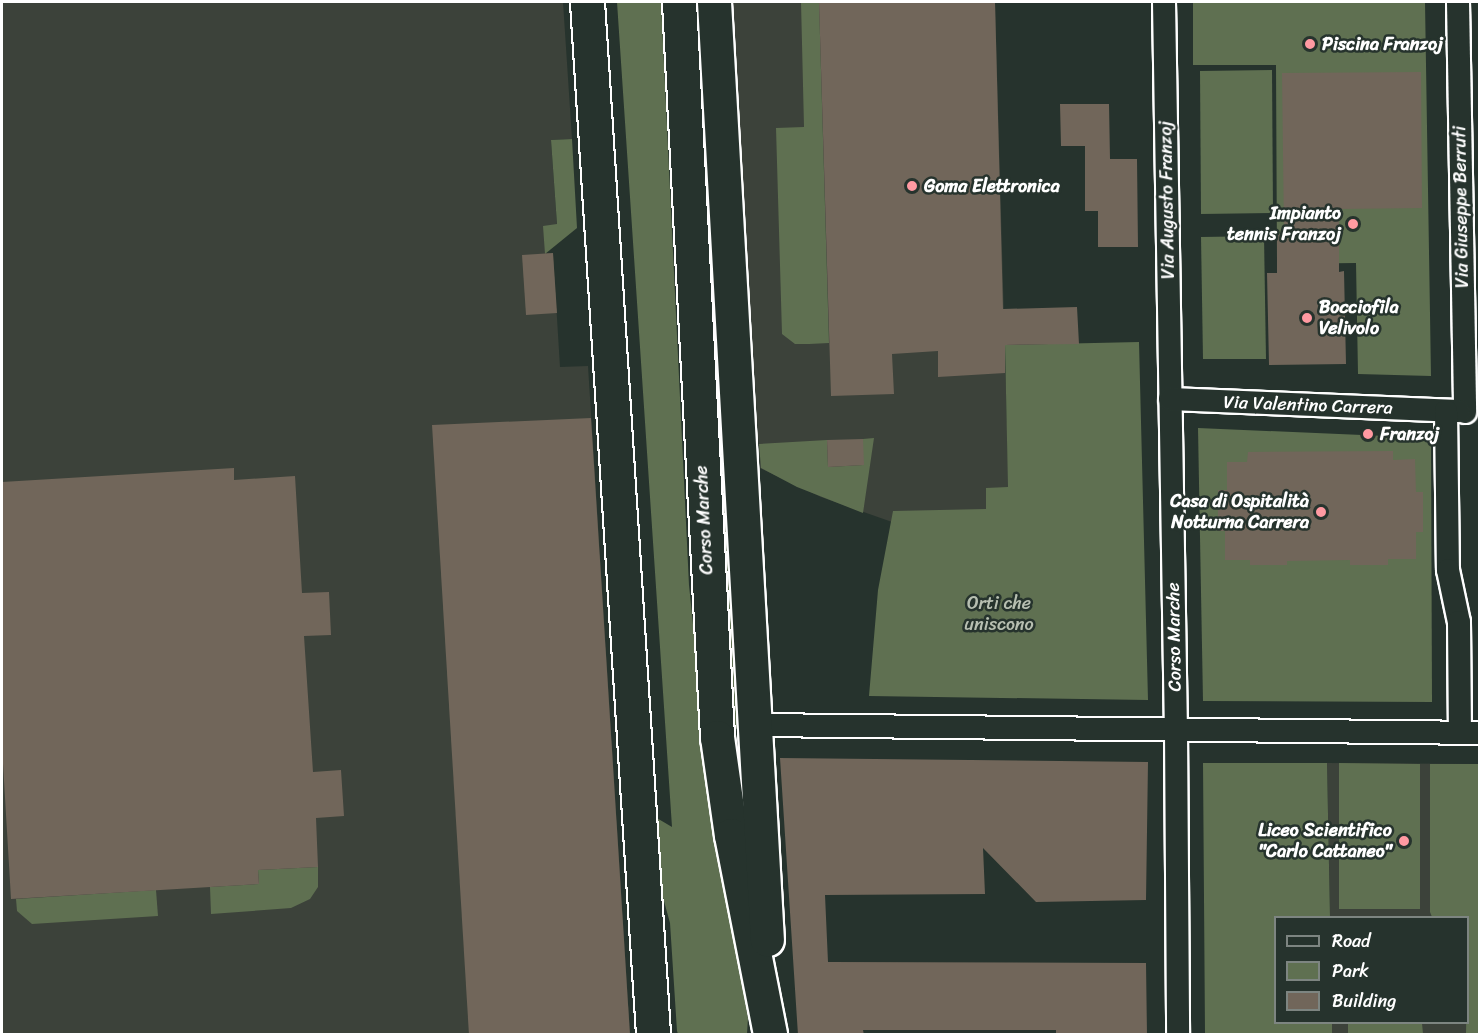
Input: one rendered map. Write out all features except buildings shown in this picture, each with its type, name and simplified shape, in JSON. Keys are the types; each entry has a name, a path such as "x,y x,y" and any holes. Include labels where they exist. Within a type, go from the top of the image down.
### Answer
{"main road":[{"path":"587,2 653,1035"},
{"name":"Corso Marche","path":"679,2 717,737 731,835 770,1030"},
{"path":"714,2 757,725 770,1030"}],"street":[{"name":"Via Augusto Franzoj","path":"1164,2 1170,399"},
{"name":"Via Giuseppe Berruti","path":"1458,2 1463,412"},
{"name":"Via Valentino Carrera","path":"1170,399 1463,412"},
{"name":"Corso Marche","path":"1170,399 1176,731 1178,1035"},
{"path":"757,725 1469,733 1459,622 1448,570 1463,412"}],"shaded area":[{"path":"2,2 563,2 572,139 551,140 557,225 545,253 553,253 560,367 588,366 630,1034 2,1034"},
{"path":"732,2 995,2 1010,530 962,532 892,522 821,497 760,468"},
{"name":"Liceo Scientifico \"Carlo Cattaneo\"","path":"1327,763 1479,764 1479,1034 1332,1034 1332,1024 1469,1024 1469,916 1330,916"}],"green space":[{"path":"617,2 661,2 689,585 713,820 748,1018 747,1034 678,1034 677,1031 670,923 659,883 650,814 672,827"},
{"path":"697,2 704,2 734,581 738,728 734,730 731,725 723,603 726,583"},
{"path":"801,2 819,2 829,343 795,344 782,334 776,128 804,127"},
{"name":"Impianto tennis Franzoj","path":"1193,2 1425,2 1431,376 1358,374 1356,263 1277,264 1276,65 1193,65"},
{"path":"1272,70 1273,213 1201,214 1200,71"},
{"path":"572,139 577,228 545,254 543,226 557,224 551,140"},
{"path":"1264,236 1266,359 1203,359 1201,237"},
{"name":"Orti che uniscono","path":"1139,342 1148,700 869,696 878,590 893,511 986,509 986,488 1008,487 1005,345"},
{"path":"1198,428 1431,438 1432,702 1203,701"},
{"path":"874,438 863,513 797,487 761,468 759,444 827,440 828,467 863,465 863,439"},
{"path":"1203,763 1327,763 1330,916 1274,916 1274,1024 1332,1024 1332,1034 1205,1034"},
{"path":"1339,763 1420,764 1420,909 1339,909"},
{"path":"1430,764 1479,764 1479,1034 1466,1034 1466,1024 1469,1024 1469,916 1432,916"},
{"path":"318,867 318,887 310,899 291,908 211,914 210,887 259,884 258,870"},
{"path":"156,890 158,916 32,924 17,911 16,899"},
{"path":"1348,1024 1422,1024 1423,1034 1348,1034"}],"place":[{"name":"Piscina Franzoj","path":"1310,44"},
{"name":"Goma Elettronica","path":"912,186"},
{"name":"Impianto tennis Franzoj","path":"1353,224"},
{"name":"Bocciofila Velivolo","path":"1307,318"},
{"name":"Franzoj","path":"1368,434"},
{"name":"Casa di Ospitalità Notturna Carrera","path":"1321,512"},
{"name":"Liceo Scientifico \"Carlo Cattaneo\"","path":"1404,841"}]}
